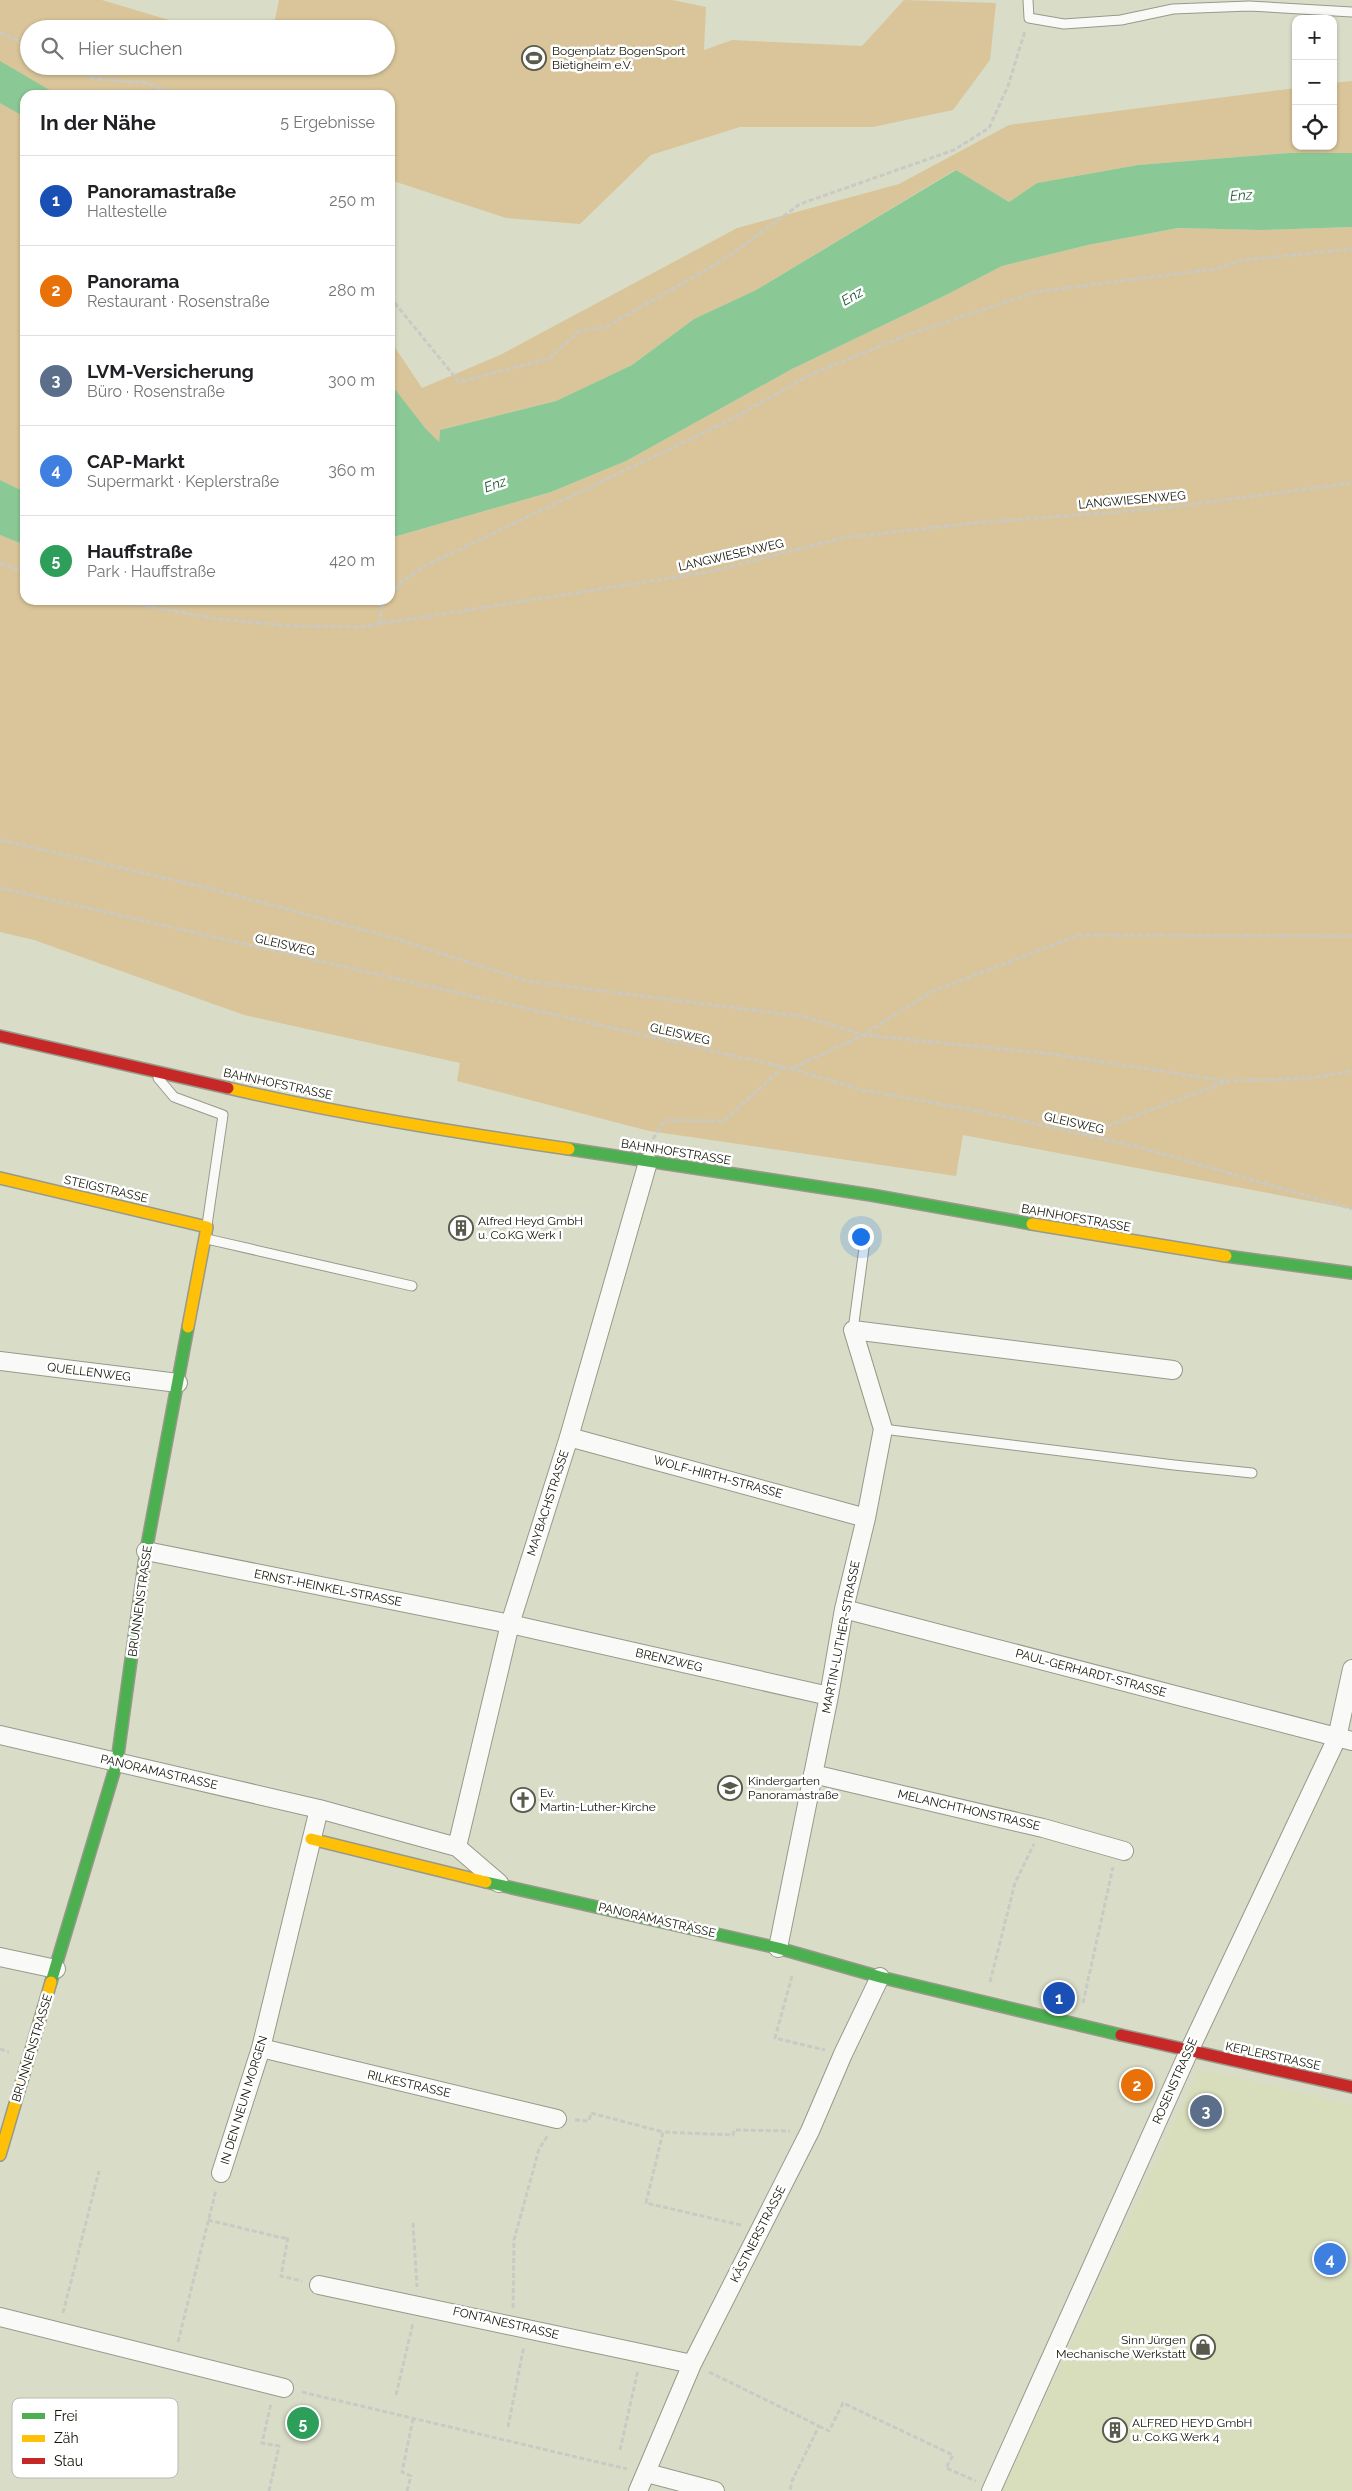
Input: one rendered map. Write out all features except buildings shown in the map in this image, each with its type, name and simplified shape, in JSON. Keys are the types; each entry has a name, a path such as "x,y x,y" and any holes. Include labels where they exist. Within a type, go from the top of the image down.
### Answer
{"street":[{"name":"BAHNHOFSTRASSE","path":"0,1036 297,1104 448,1131 871,1196 1173,1249 1352,1274"},
{"name":"MAYBACHSTRASSE","path":"457,1847 510,1624 569,1437 648,1162"},
{"name":"STEIGSTRASSE","path":"0,1178 206,1233"},
{"name":"BRUNNENSTRASSE","path":"0,2155 117,1762 146,1551 206,1233"},
{"path":"853,1330 1173,1370"},
{"name":"MARTIN-LUTHER-STRASSE","path":"778,1948 829,1696 844,1609 866,1518 884,1429 853,1330"},
{"name":"QUELLENWEG","path":"0,1361 178,1383"},
{"name":"WOLF-HIRTH-STRASSE","path":"569,1437 866,1518"},
{"name":"ERNST-HEINKEL-STRASSE","path":"146,1551 510,1624"},
{"name":"PAUL-GERHARDT-STRASSE","path":"844,1609 1344,1739"},
{"name":"BRENZWEG","path":"510,1624 829,1696"},
{"name":"ROSENSTRASSE","path":"992,2489 1188,2051 1344,1739 1352,1669"},
{"name":"PANORAMASTRASSE","path":"0,1735 319,1809 457,1847 503,1886"},
{"name":"MELANCHTHONSTRASSE","path":"813,1774 1042,1828 1121,1850"},
{"path":"311,1839 319,1809"},
{"name":"PANORAMASTRASSE","path":"311,1839 503,1886 778,1948 880,1977 1188,2051"},
{"name":"IN DEN NEUN MORGEN","path":"221,2173 261,2048 311,1839"},
{"path":"0,1957 56,1969"},
{"name":"KÄSTNERSTRASSE","path":"638,2491 692,2364 810,2131 843,2054 880,1977"},
{"name":"RILKESTRASSE","path":"261,2048 557,2119"},
{"name":"KEPLERSTRASSE","path":"1188,2051 1352,2087"},
{"name":"FONTANESTRASSE","path":"319,2285 418,2304 692,2364"},
{"path":"0,2317 279,2387"},
{"path":"647,2473 715,2491"}],"lane":[{"path":"1028,0 1030,18 1074,23 1121,20 1173,8 1249,6 1352,12"},
{"path":"152,1070 174,1097 223,1115 206,1233 412,1286"},
{"name":"MARTIN-LUTHER-STRASSE","path":"853,1330 866,1233"},
{"path":"884,1429 1164,1464 1252,1473"}],"path":[{"path":"395,303 459,382 550,358 580,331 606,327 723,260 800,204 954,150 989,128 1008,86 1030,18"},
{"path":"0,33 20,41"},
{"path":"87,75 89,78 145,83 164,90"},
{"path":"395,590 412,573 469,543 726,422 810,375 875,347 1036,292 1214,269 1244,260 1352,249"},
{"name":"LANGWIESENWEG","path":"142,605 217,619 291,626 360,627 708,572 842,538 982,522 1156,509 1352,483"},
{"path":"0,563 20,571"},
{"path":"380,624 381,608 383,605"},
{"path":"0,840 204,886 394,938 526,980 806,1017 863,1035 1052,1054 1226,1082 1311,1078 1352,1071"},
{"name":"GLEISWEG","path":"0,888 792,1069 862,1090 979,1111 1086,1134 1352,1209"},
{"path":"792,1069 863,1035 931,992 1079,935 1352,936"},
{"path":"648,1162 650,1144 665,1120 724,1121 783,1068"},
{"path":"1086,1134 1226,1082"},
{"path":"986,2002 1015,1883 1042,1828"},
{"path":"1078,2025 1121,1850"},
{"path":"798,1954 774,2038 843,2054"},
{"path":"508,2427 520,2327 514,2240 539,2149 557,2119 589,2121 591,2113 663,2132 733,2135 734,2130 810,2131"},
{"path":"663,2132 646,2203 760,2229"},
{"path":"58,2333 99,2171"},
{"name":"IN DEN NEUN MORGEN","path":"174,2361 221,2173"},
{"path":"208,2220 283,2238 288,2237 281,2276 319,2285"},
{"path":"396,2396 418,2304 413,2223"},
{"path":"620,2450 642,2353"},
{"path":"692,2364 829,2431 842,2403 953,2455 946,2468 992,2489"},
{"path":"269,2491 279,2446 262,2442 279,2387 647,2473"},
{"path":"407,2491 411,2476 402,2472 413,2419"},
{"path":"790,2491 792,2481 819,2426"}],"shaded area":[{"path":"0,0 102,0 169,20 20,20 20,75 395,75 395,20 275,20 279,0 672,0 706,7 704,50 732,40 862,46 904,0 996,3 990,60 953,110 873,127 740,127 651,155 580,224 506,218 395,182 395,90 20,90 20,490 0,480"},
{"path":"1352,81 1352,153 1289,153 1138,165 1037,183 1009,202 955,170 756,290 694,319 632,365 556,401 440,430 439,442 395,489 395,348 422,388 500,355 737,228 899,184 1009,125 1292,89 1292,150 1337,150 1337,83"},
{"path":"1352,227 1352,1209 963,1135 956,1176 649,1131 457,1081 460,1063 244,1015 34,940 0,932 0,535 20,543 20,605 395,605 395,537 551,492 626,461 792,369 1002,266 1088,245 1178,228 1261,230"},
{"path":"1199,2069 1352,2105 1352,2491 1002,2491"}],"water":[{"path":"0,61 20,73 20,75 24,75 49,90 20,90 20,114 0,103"},
{"name":"Enz","path":"1289,153 1352,153 1352,227 1261,230 1178,228 1088,245 1002,266 792,369 626,461 551,492 395,537 395,389 425,428 439,442 440,430 556,401 632,365 694,319 756,290 956,170 1009,202 1037,183 1138,165"},
{"path":"0,480 20,490 20,543 0,535"}],"traffic: fast":[{"path":"569,1149 871,1195 1032,1224"},
{"path":"1226,1256 1352,1273"},
{"path":"51,1982 117,1762 146,1551 188,1327"},
{"path":"486,1882 778,1948 880,1977 1121,2035"}],"traffic: slow":[{"path":"228,1088 397,1122 569,1149"},
{"path":"0,1178 207,1227 188,1327"},
{"path":"1032,1224 1226,1256"},
{"path":"311,1839 486,1882"},
{"path":"0,2155 51,1982"}],"traffic: jam":[{"path":"0,1036 228,1088"},
{"path":"1121,2035 1352,2087"}],"place":[{"name":"Bogenplatz BogenSport Bietigheim e.V.","path":"534,58"},
{"name":"Alfred Heyd GmbH u. Co.KG Werk I","path":"461,1228"},
{"name":"Kindergarten Panoramastraße","path":"730,1788"},
{"name":"Ev. Martin-Luther-Kirche","path":"523,1800"},
{"name":"Panoramastraße","path":"1059,1998"},
{"name":"Panorama","path":"1137,2085"},
{"name":"LVM-Versicherung","path":"1206,2111"},
{"name":"CAP-Markt","path":"1330,2259"},
{"name":"Sinn Jürgen Mechanische Werkstatt","path":"1203,2347"},
{"name":"Hauffstraße","path":"303,2423"},
{"name":"ALFRED HEYD GmbH u. Co.KG Werk 4","path":"1115,2430"}]}
